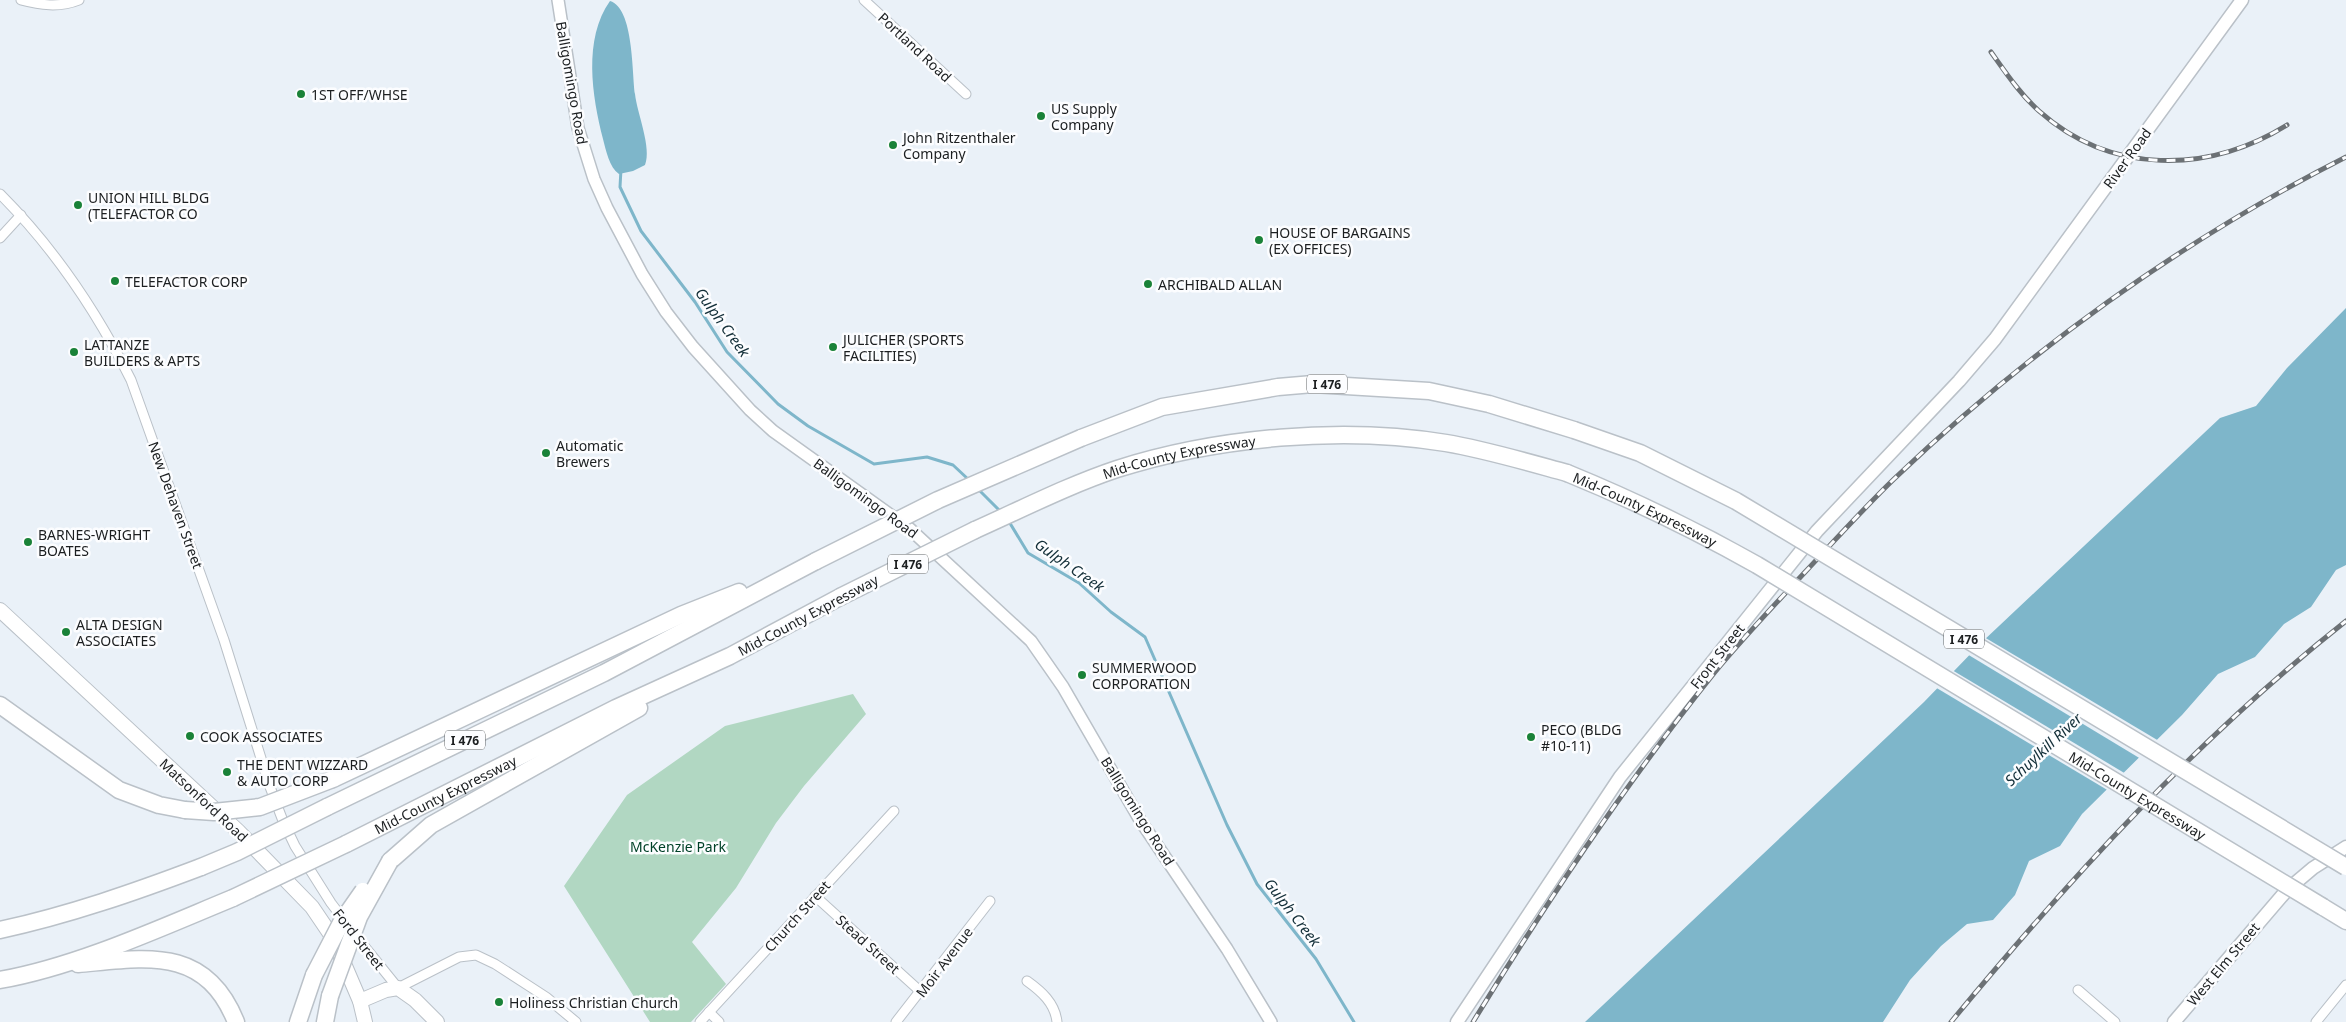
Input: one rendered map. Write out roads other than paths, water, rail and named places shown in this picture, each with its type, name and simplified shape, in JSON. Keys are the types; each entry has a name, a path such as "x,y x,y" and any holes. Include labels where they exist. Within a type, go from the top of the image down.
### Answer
{"highway":[{"name":"I 476","path":"0,930 125,896 237,852 604,673 816,561 938,500 1081,438 1162,407 1278,387 1313,384 1429,391 1489,404 1574,430 1640,454 1736,501 2346,867"},
{"name":"Mid-County Expressway","path":"2,980 56,966 125,942 233,898 346,844 616,708 730,656 840,598 1004,517 1117,469 1201,449 1237,443 1318,436 1368,436 1446,443 1506,456 1567,473 1653,510 1750,561 2346,921"},
{"path":"0,705 119,790 159,805 185,810 214,812 260,807 333,780 681,616 816,561"},
{"path":"298,1022 314,975 342,921 362,892 390,861 431,825 730,656"},
{"path":"0,718 106,781"},
{"path":"324,1022 330,996 359,917 390,861"},
{"path":"56,966 152,958 178,963 199,973 218,990 229,1006 236,1022"}],"main road":[{"name":"River Road","path":"2012,317 2242,0"},
{"name":"Front Street","path":"1457,1022 1620,777 1817,531 1959,381 2012,317"},
{"name":"Matsonford Road","path":"0,610 238,831 312,907 333,938 360,1001 365,1022"},
{"name":"West Elm Street","path":"2174,1022 2287,890 2313,868 2346,847"},
{"path":"360,1001 386,990 398,988"},
{"name":"Ford Street","path":"398,988 415,1000 437,1022"}],"street":[{"path":"21,0 38,5 56,6 79,0"},
{"name":"Balligomingo Road","path":"558,0 578,128 594,179 638,266 666,312 693,347 762,420 910,529 1031,640 1063,687 1140,820 1227,950 1271,1022"},
{"name":"Portland Road","path":"864,0 966,94"},
{"name":"New Dehaven Street","path":"0,194 21,215 87,302 116,349 131,380 224,640 270,787 295,846"},
{"path":"0,238 21,215"},
{"name":"Church Street","path":"700,1022 894,810"},
{"name":"Ford Street","path":"295,846 331,903 398,988"},
{"name":"Stead Street","path":"815,896 921,992"},
{"name":"Moir Avenue","path":"896,1022 990,901"},
{"path":"398,988 459,957 476,955 495,964 546,997 576,1022"},
{"path":"1027,981 1041,991 1056,1015 1056,1022"},
{"path":"2316,1022 2346,985"},
{"path":"2078,990 2115,1022"},
{"path":"709,1012 719,1022"}],"water":[{"path":"610,1 618,6 628,28 636,102 647,149 645,165 633,171 619,174 610,163 603,139 593,86 592,68 596,33 601,16"},
{"name":"Schuylkill River","path":"2346,308 2346,565 2336,570 2311,607 2284,624 2255,657 2218,674 2182,715 2082,814 2060,846 2029,861 2015,895 1993,920 1967,924 1941,946 1910,980 1883,1022 1585,1022 1924,702 1982,642 2220,418 2256,406 2287,368"}],"waterway":[{"name":"Gulph Creek","path":"621,169 620,187 641,231 695,302 727,352 778,404 808,426 874,464 927,457 953,465 969,480"},
{"name":"Gulph Creek","path":"977,488 1001,512"},
{"name":"Gulph Creek","path":"1008,520 1028,553 1079,583 1111,612 1145,637 1227,825 1257,884 1316,959 1354,1022"}],"railway":[{"path":"1991,52 2019,90 2039,111 2067,132 2097,147 2128,156 2160,160 2193,159 2225,152 2257,141 2287,125"},
{"path":"1473,1022 1588,843 1682,714 1749,633 1894,479 1998,387 2052,343 2108,302 2225,224 2285,189 2346,157"},
{"path":"1951,1022 1996,968 2138,811 2239,713 2291,666 2346,621"}],"place":[{"name":"1ST OFF/WHSE","path":"301,94"},
{"name":"US Supply Company","path":"1041,116"},
{"name":"John Ritzenthaler Company","path":"893,145"},
{"name":"UNION HILL BLDG (TELEFACTOR CO","path":"78,205"},
{"name":"HOUSE OF BARGAINS (EX OFFICES)","path":"1259,240"},
{"name":"TELEFACTOR CORP","path":"115,281"},
{"name":"ARCHIBALD ALLAN","path":"1148,284"},
{"name":"JULICHER (SPORTS FACILITIES)","path":"833,347"},
{"name":"LATTANZE BUILDERS & APTS","path":"74,352"},
{"name":"Automatic Brewers","path":"546,453"},
{"name":"BARNES-WRIGHT BOATES","path":"28,542"},
{"name":"ALTA DESIGN ASSOCIATES","path":"66,632"},
{"name":"SUMMERWOOD CORPORATION","path":"1082,675"},
{"name":"COOK ASSOCIATES","path":"190,736"},
{"name":"PECO (BLDG #10-11)","path":"1531,737"},
{"name":"THE DENT WIZZARD & AUTO CORP","path":"227,772"},
{"name":"Holiness Christian Church","path":"499,1002"}],"park label":[{"name":"McKenzie Park","path":"678,846"}]}
